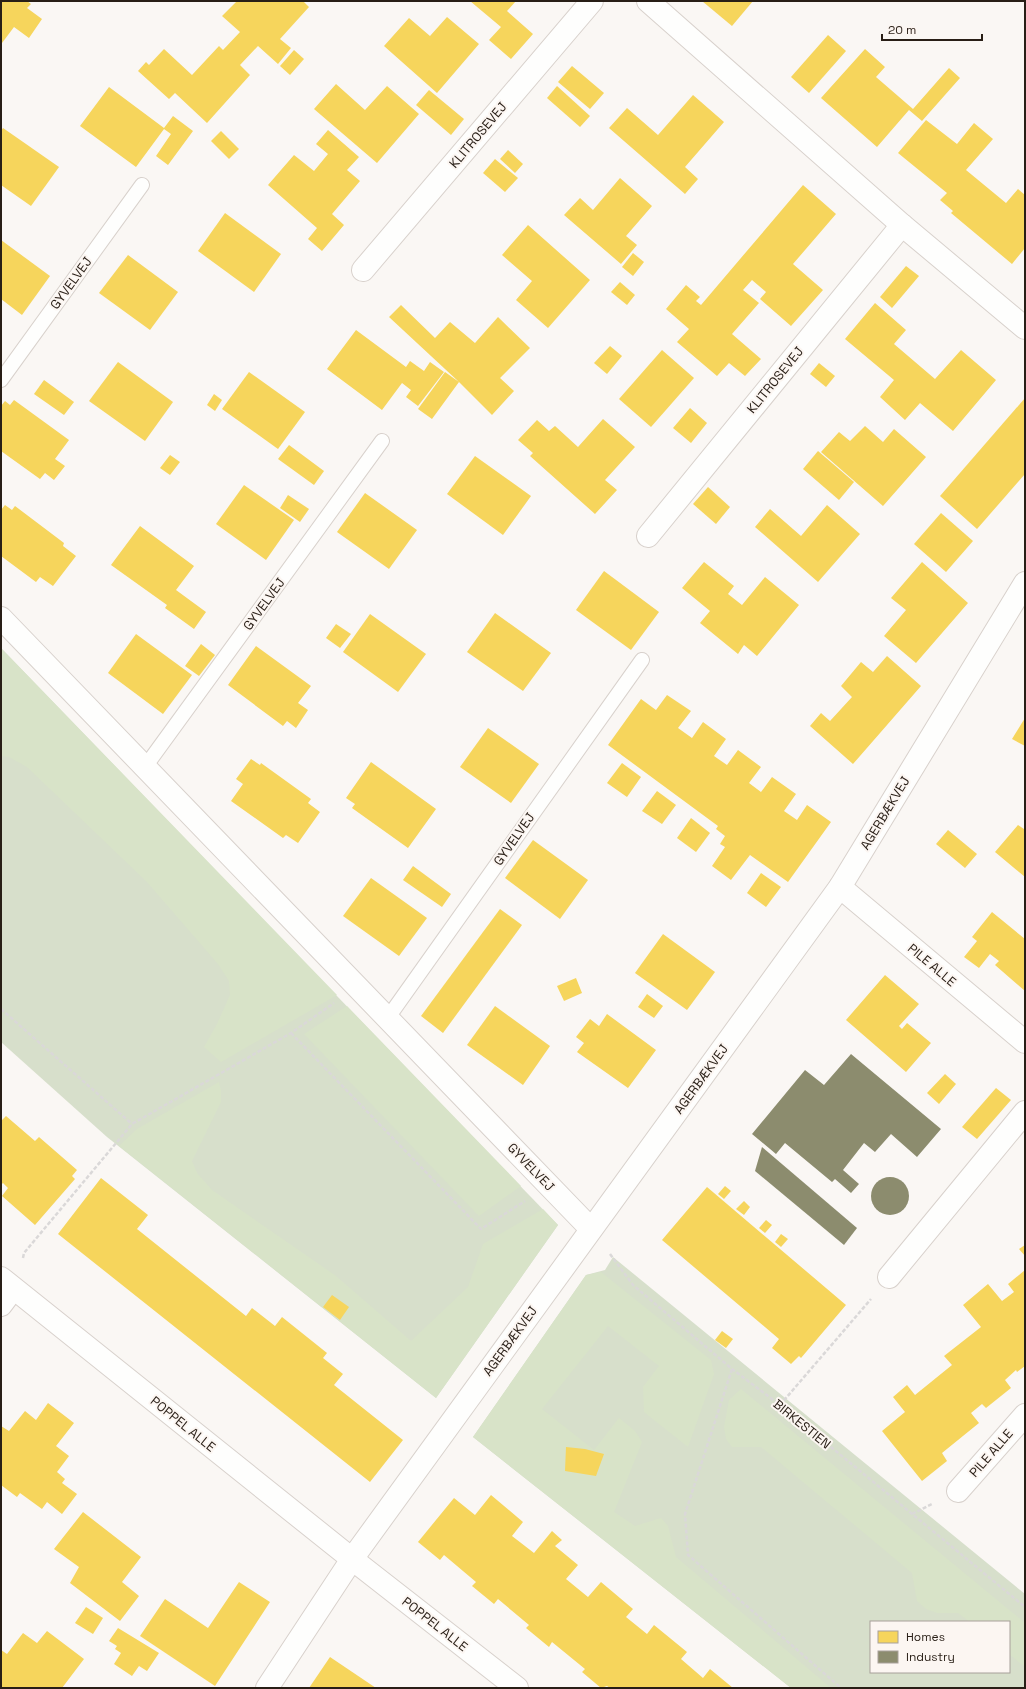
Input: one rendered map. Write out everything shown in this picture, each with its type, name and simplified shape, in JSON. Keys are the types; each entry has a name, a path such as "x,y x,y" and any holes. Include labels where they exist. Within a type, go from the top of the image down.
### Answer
{"street":[{"name":"KLITROSEVEJ","path":"363,270 592,1"},
{"path":"648,1 902,225 1025,328"},
{"name":"KLITROSEVEJ","path":"648,536 902,225"},
{"name":"AGERBÆKVEJ","path":"352,1559 840,887 1025,582"},
{"name":"GYVELVEJ","path":"1,618 591,1229"},
{"name":"PILE ALLE","path":"840,887 1025,1042"},
{"path":"889,1277 1025,1112"},
{"name":"POPPEL ALLE","path":"5,1290 517,1688"},
{"name":"PILE ALLE","path":"958,1491 1025,1415"},
{"path":"267,1688 352,1559"}],"lane":[{"name":"GYVELVEJ","path":"1,380 142,185"},
{"name":"GYVELVEJ","path":"145,767 382,441"},
{"name":"GYVELVEJ","path":"387,1019 642,660"}],"path":[{"path":"5,1290 24,1253 132,1124 291,1033 358,987"},
{"path":"1,1009 132,1124"},
{"path":"291,1033 481,1229 549,1185"},
{"name":"BIRKESTIEN","path":"591,1229 633,1285 732,1369 780,1406 1025,1607"},
{"path":"780,1406 889,1277"},
{"path":"732,1369 685,1514 688,1555 841,1688"}],"green space":[{"path":"1,648 558,1225 436,1398 107,1137 1,1042"},
{"path":"1,648 337,995 221,1062 204,1047 217,1024 230,995 229,981 218,964 147,882 27,767 9,757 1,756"},
{"path":"347,1006 521,1186 479,1216 304,1034"},
{"path":"219,1082 221,1102 192,1161 197,1173 212,1190 336,1276 411,1341 468,1287 483,1244 543,1209 558,1225 436,1398 119,1146 137,1129"},
{"path":"613,1257 1025,1594 1025,1688 791,1688 473,1437 586,1275 605,1270"},
{"path":"601,1272 711,1360 714,1374 688,1447 644,1412 643,1387 659,1366 608,1326 542,1409 594,1450 619,1418 635,1431 642,1442 614,1512 635,1526 661,1518 668,1526 676,1557 831,1688 791,1688 473,1437 586,1275"},
{"path":"741,1389 1025,1623 1025,1667 1010,1655 1010,1621 969,1621 958,1613 937,1613 926,1609 917,1601 912,1573 761,1447 732,1447 726,1439 724,1427 729,1400"}],"building: Homes":[{"path":"1,1 27,1 31,4 27,8 42,19 29,38 14,27 2,43 1,42"},
{"path":"237,1 303,1 309,7 280,39 291,48 278,64 258,46 240,65 250,75 207,123 175,93 169,99 138,71 146,62 149,65 164,49 192,75 219,46 223,50 240,32 222,16"},
{"path":"470,1 516,1 507,11 533,34 511,59 489,40 501,27"},
{"path":"702,1 753,1 732,26"},
{"path":"447,17 479,44 437,93 384,46 409,18 430,36"},
{"path":"828,35 846,51 809,93 791,77"},
{"path":"865,49 885,67 876,77 913,109 949,68 960,78 922,121 909,110 877,147 821,98"},
{"path":"294,50 304,59 290,75 280,66"},
{"path":"572,66 604,93 590,109 558,82"},
{"path":"336,84 365,110 387,86 419,114 377,163 314,109"},
{"path":"557,86 590,116 580,127 547,98"},
{"path":"109,87 164,128 173,116 193,131 168,165 156,156 171,134 164,129 136,167 80,126"},
{"path":"429,90 464,119 451,135 416,105"},
{"path":"693,95 724,122 685,167 698,179 685,194 609,128 627,108 658,135"},
{"path":"926,120 957,144 974,123 993,139 966,170 1006,203 1018,189 1025,195 1025,248 1012,264 951,213 953,211 940,200 947,193 898,153"},
{"path":"3,128 59,167 31,206 1,185 1,131"},
{"path":"328,130 359,157 347,170 360,181 332,214 344,225 322,251 308,239 317,228 268,185 294,155 314,171 328,154 316,144"},
{"path":"221,131 239,149 229,159 211,141"},
{"path":"508,150 523,164 515,173 500,159"},
{"path":"495,159 518,178 505,192 483,173"},
{"path":"620,178 652,206 626,236 637,245 621,264 564,215 580,198 593,210"},
{"path":"803,185 836,214 793,264 823,290 791,326 760,299 766,292 752,280 743,290 759,303 732,334 761,359 745,376 729,363 717,376 677,342 689,329 666,309 686,285 700,297 696,301 701,305"},
{"path":"225,213 281,254 254,292 198,251"},
{"path":"528,225 590,280 548,328 516,300 532,281 502,255"},
{"path":"1,240 50,276 22,315 1,299"},
{"path":"633,253 644,262 633,276 622,267"},
{"path":"128,255 178,292 150,330 99,293"},
{"path":"906,266 919,276 892,308 880,297"},
{"path":"620,282 635,295 627,305 611,292"},
{"path":"875,303 906,330 894,344 935,379 961,350 996,380 953,431 920,403 905,420 880,397 894,380 845,339"},
{"path":"401,305 435,338 450,322 475,343 498,317 530,348 500,378 514,391 492,415 389,317"},
{"path":"356,330 406,367 410,361 424,371 430,362 444,372 418,406 406,397 411,390 402,383 382,410 327,369"},
{"path":"610,346 622,356 607,374 594,363"},
{"path":"662,350 694,378 651,427 619,399"},
{"path":"118,362 173,402 145,441 89,401"},
{"path":"819,363 835,376 826,387 810,374"},
{"path":"249,372 305,412 278,449 222,409"},
{"path":"445,372 459,382 432,419 418,409"},
{"path":"44,380 74,402 64,415 34,394"},
{"path":"214,394 222,400 215,411 207,405"},
{"path":"1025,398 1025,474 977,529 940,496"},
{"path":"14,400 69,440 55,459 65,466 54,480 45,473 40,479 1,451 1,406 5,401 10,405"},
{"path":"690,408 707,423 691,443 673,428"},
{"path":"603,419 635,447 605,480 617,490 595,514 530,456 533,453 518,440 537,420 549,431 555,426 578,447"},
{"path":"865,426 883,442 894,429 926,457 883,506 821,452 839,432 850,441"},
{"path":"289,445 324,471 314,485 278,459"},
{"path":"818,451 854,482 839,500 803,469"},
{"path":"170,455 180,462 170,475 160,468"},
{"path":"475,456 531,496 503,535 447,494"},
{"path":"244,485 294,520 266,560 216,524"},
{"path":"708,487 730,507 716,524 693,504"},
{"path":"365,493 417,530 389,569 337,532"},
{"path":"288,495 309,509 300,522 280,508"},
{"path":"5,505 12,510 15,506 64,543 63,546 76,556 53,586 40,577 36,582 1,556 1,510"},
{"path":"827,505 860,534 818,582 755,527 770,509 801,536"},
{"path":"941,513 973,541 946,572 914,544"},
{"path":"140,526 194,566 176,590 206,612 194,629 165,608 167,605 111,565"},
{"path":"704,562 734,586 728,594 742,605 765,577 799,605 757,656 744,645 738,654 700,623 710,611 682,588"},
{"path":"922,562 968,603 916,663 884,636 906,610 891,598"},
{"path":"604,571 659,612 631,650 576,610"},
{"path":"495,613 551,653 523,691 467,652"},
{"path":"370,614 426,654 398,692 343,652"},
{"path":"336,624 351,634 340,648 326,638"},
{"path":"136,634 192,675 163,714 108,673"},
{"path":"201,644 215,655 199,676 185,666"},
{"path":"256,646 311,686 298,703 308,710 296,728 287,721 283,726 228,685"},
{"path":"887,656 921,686 853,764 810,726 821,713 830,721 852,697 841,686 861,662 873,672"},
{"path":"667,695 691,711 678,728 692,738 703,722 726,739 714,756 727,765 738,750 761,767 749,783 761,792 772,777 796,794 784,811 797,820 807,805 831,822 788,882 750,855 731,880 712,866 725,847 720,844 725,836 716,829 718,826 608,745 641,699 656,710"},
{"path":"1025,718 1025,746 1012,739"},
{"path":"488,728 539,764 511,803 460,767"},
{"path":"251,759 260,765 261,763 311,799 308,803 320,812 298,843 286,835 283,838 231,801 243,784 236,779"},
{"path":"371,762 436,809 408,848 352,808 355,804 346,798"},
{"path":"622,763 641,777 627,797 607,783"},
{"path":"657,791 676,805 662,824 642,811"},
{"path":"691,818 710,833 696,852 677,838"},
{"path":"1018,825 1024,829 1025,828 1025,877 995,852"},
{"path":"948,830 977,854 965,868 936,844"},
{"path":"533,840 588,880 560,919 505,878"},
{"path":"413,866 451,894 442,907 403,880"},
{"path":"761,873 781,887 766,907 747,893"},
{"path":"371,878 427,918 399,956 343,916"},
{"path":"500,909 522,925 443,1033 421,1016"},
{"path":"992,912 1025,939 1025,991 995,965 999,961 990,954 979,968 964,957 977,941 972,937"},
{"path":"663,934 715,972 687,1010 635,973"},
{"path":"885,975 919,1004 899,1026 902,1029 907,1023 931,1043 906,1072 846,1020"},
{"path":"576,978 582,993 564,1001 557,986"},
{"path":"647,994 663,1006 654,1018 638,1007"},
{"path":"495,1006 550,1046 523,1085 467,1045"},
{"path":"607,1014 656,1050 628,1088 577,1052 584,1043 576,1037 590,1019 599,1026"},
{"path":"945,1074 956,1084 939,1104 927,1093"},
{"path":"996,1088 1011,1100 977,1139 962,1127"},
{"path":"6,1116 35,1141 39,1137 77,1170 72,1176 75,1179 35,1225 2,1196 8,1188 3,1183 1,1185 1,1121"},
{"path":"101,1178 148,1215 137,1229 246,1316 252,1308 275,1326 282,1317 327,1353 323,1358 343,1374 334,1385 403,1440 370,1482 58,1234"},
{"path":"725,1186 731,1191 724,1199 718,1194"},
{"path":"707,1187 846,1305 801,1358 799,1356 791,1364 772,1348 779,1339 662,1240"},
{"path":"744,1201 750,1207 744,1215 736,1209"},
{"path":"766,1220 772,1225 765,1233 759,1228"},
{"path":"781,1234 788,1239 781,1247 775,1242"},
{"path":"1025,1245 1025,1256 1019,1249"},
{"path":"1025,1270 1025,1366 1017,1372 1016,1370 1005,1380 1011,1388 986,1408 982,1404 971,1413 979,1423 942,1453 947,1461 922,1481 882,1431 905,1412 893,1397 907,1385 915,1395 952,1365 944,1356 981,1327 963,1305 988,1284 1002,1301 1014,1292 1008,1284"},
{"path":"332,1295 349,1307 340,1320 323,1307"},
{"path":"722,1331 733,1339 726,1348 715,1340"},
{"path":"48,1403 74,1423 56,1446 69,1456 57,1472 65,1479 62,1483 77,1494 62,1514 47,1502 42,1509 20,1493 17,1497 1,1485 1,1426 9,1431 25,1411 36,1420"},
{"path":"566,1447 585,1449 604,1454 596,1476 565,1471"},
{"path":"491,1495 523,1522 512,1536 534,1553 552,1531 562,1540 555,1546 578,1565 566,1579 588,1597 601,1582 633,1609 626,1617 647,1634 654,1625 687,1652 681,1659 703,1678 710,1669 733,1688 610,1688 607,1686 601,1688 582,1672 585,1669 552,1642 549,1647 526,1628 529,1625 498,1599 494,1604 472,1586 476,1582 444,1555 440,1560 418,1542 454,1498 475,1515"},
{"path":"83,1512 141,1557 122,1582 139,1596 120,1621 70,1583 79,1567 54,1549"},
{"path":"239,1582 270,1602 215,1686 140,1636 165,1599 208,1628"},
{"path":"86,1607 103,1618 93,1634 75,1623"},
{"path":"118,1628 159,1653 147,1671 139,1666 132,1676 114,1664 121,1653 115,1649 117,1646 109,1641"},
{"path":"47,1631 84,1659 62,1688 1,1688 1,1650 7,1654 23,1633 37,1643"},
{"path":"330,1657 376,1688 309,1688"}],"building: Industry":[{"path":"851,1054 941,1129 917,1157 891,1134 875,1152 864,1143 843,1170 859,1184 851,1193 835,1179 832,1182 785,1143 776,1154 752,1134 805,1070 824,1085"},
{"path":"762,1147 857,1228 844,1245 755,1171"},
{"path":"890,1177 900,1180 906,1186 909,1196 906,1206 900,1212 890,1215 880,1212 874,1206 871,1196 874,1186 880,1180"}]}
